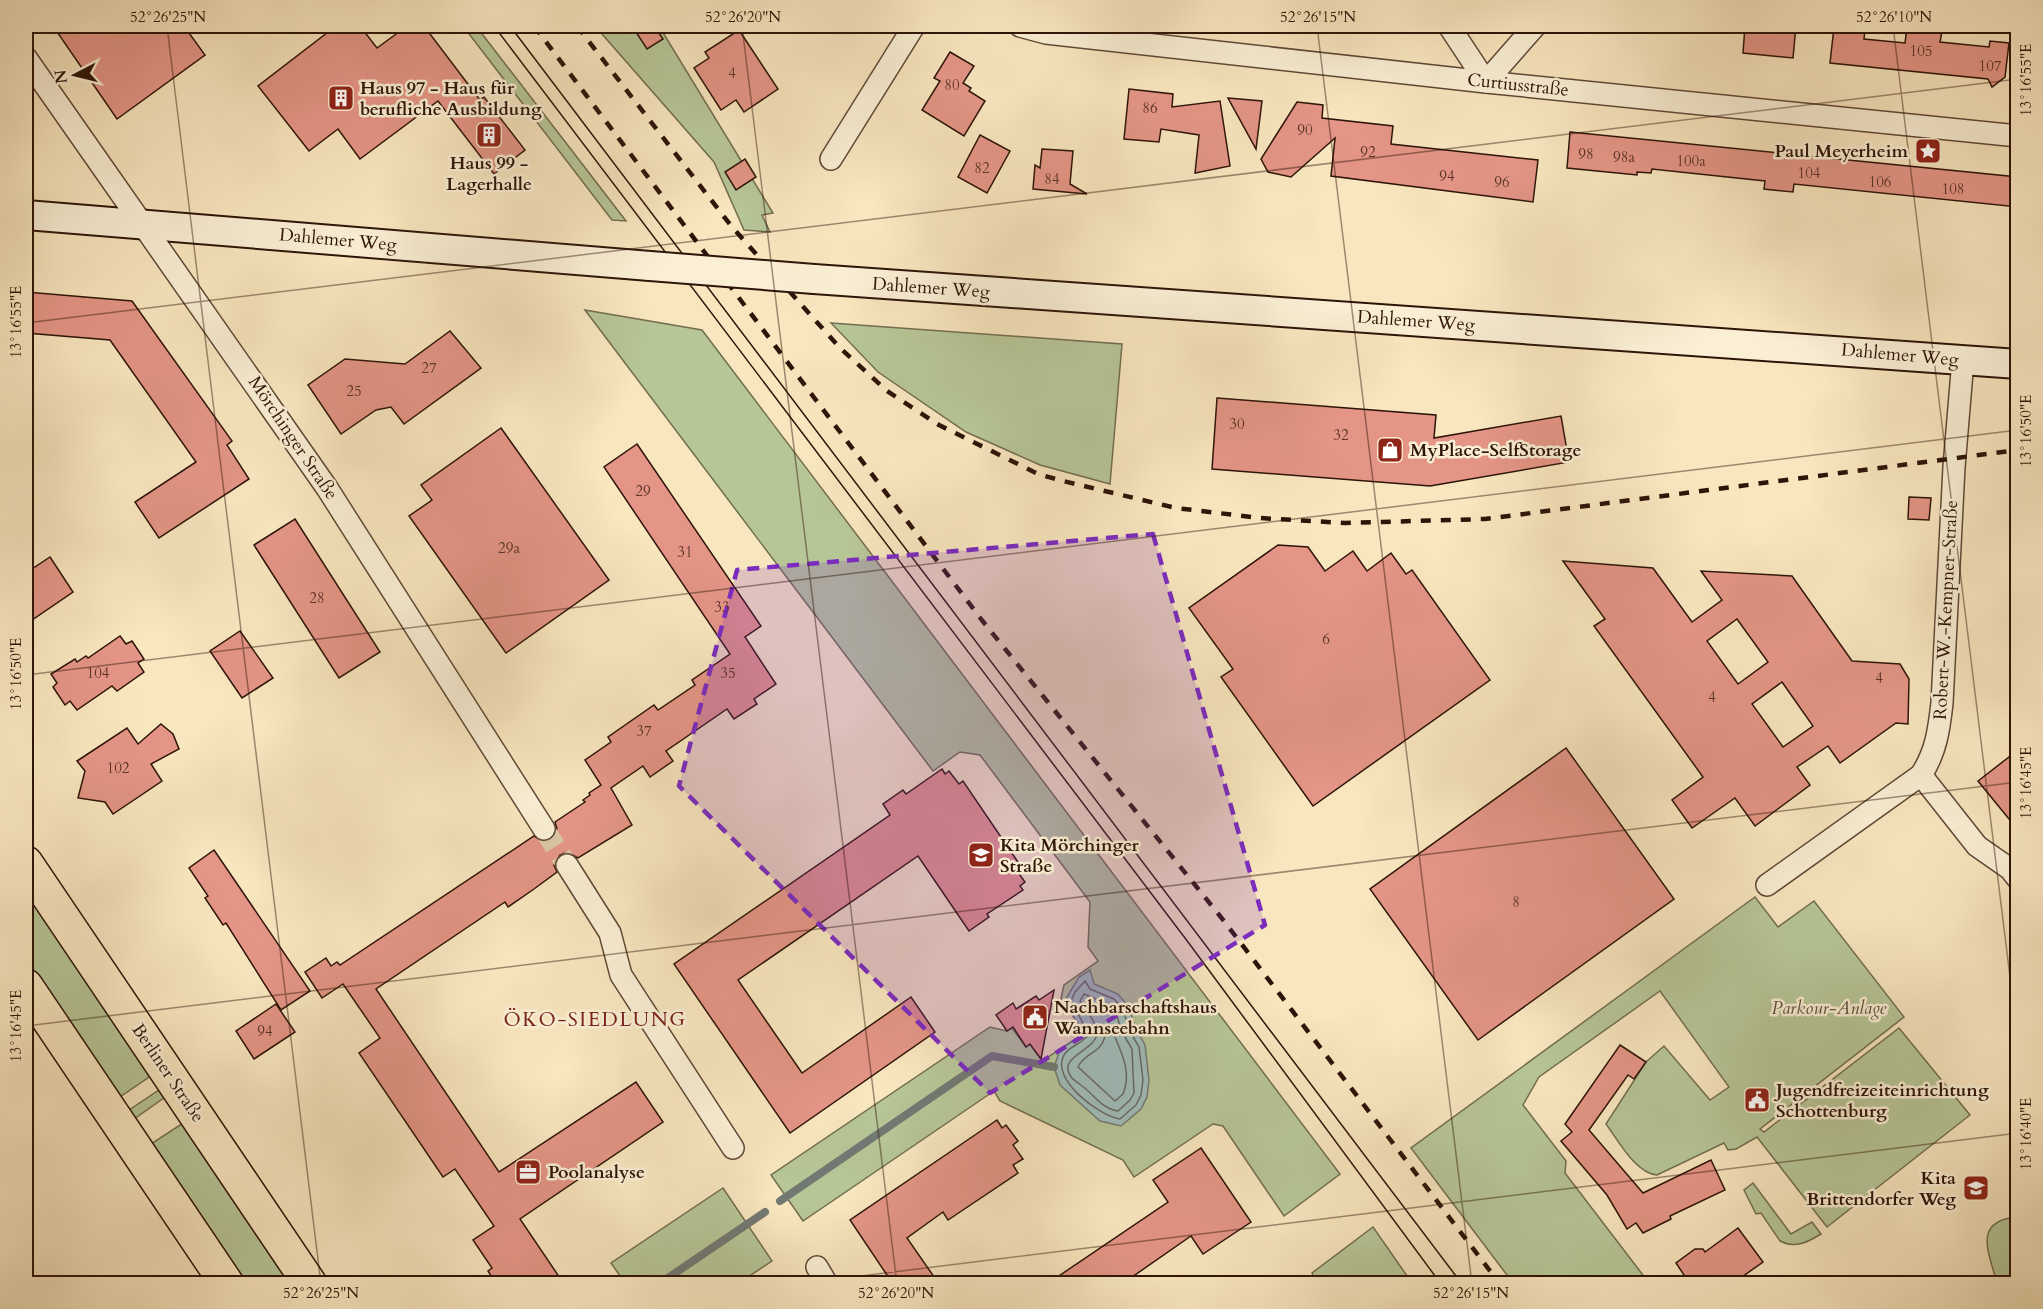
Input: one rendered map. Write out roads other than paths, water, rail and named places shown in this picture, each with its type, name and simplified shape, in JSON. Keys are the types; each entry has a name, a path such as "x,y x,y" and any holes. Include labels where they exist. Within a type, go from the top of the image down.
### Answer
{"main road":[{"name":"Dahlemer Weg","path":"26,215 814,279 2018,364"},
{"name":"Berliner Straße","path":"26,863 310,1284"},
{"path":"26,986 227,1284"}],"street":[{"path":"831,159 914,26"},
{"name":"Curtiusstraße","path":"1020,26 1046,33 1486,82 2018,136"},
{"path":"1449,26 1486,82 1535,26"},
{"name":"Mörchinger Straße","path":"26,58 332,496 544,829"},
{"name":"Robert-W.-Kempner-Straße","path":"1767,885 1921,775 1930,761 1938,737 1942,703 1954,467 1963,360"},
{"path":"1921,775 1977,846 2015,870"},
{"path":"567,866 610,933 621,975 733,1148"}],"water":[{"path":"1090,970 1094,984 1118,994 1129,1007 1135,1027 1145,1045 1149,1080 1147,1097 1141,1109 1121,1126 1100,1121 1060,1085 1054,1067 1060,1050 1084,1033 1064,1002 1079,977"}],"waterway":[{"path":"780,1201 992,1056 1054,1067"},
{"path":"662,1282 765,1212"}],"tunnel":[{"path":"544,829 567,865"}],"tram line":[{"path":"494,26 1188,942 1441,1284"},
{"path":"510,26 1462,1284"}],"railway":[{"path":"534,26 981,619 1224,921 1500,1284"},
{"path":"577,26 732,227 840,348 887,391 939,425 1038,474 1176,508 1260,518 1345,523 1485,519 2018,450"}],"place":[{"name":"Haus 97 - Haus für berufliche Ausbildung","path":"341,98"},
{"name":"Haus 99 - Lagerhalle","path":"489,135"},
{"name":"Paul Meyerheim","path":"1928,151"},
{"name":"MyPlace-SelfStorage","path":"1390,450"},
{"name":"Kita Mörchinger Straße","path":"981,855"},
{"name":"Nachbarschaftshaus Wannseebahn","path":"1035,1017"},
{"name":"Jugendfreizeiteinrichtung Schottenburg","path":"1757,1100"},
{"name":"Poolanalyse","path":"528,1172"},
{"name":"Kita Brittendorfer Weg","path":"1976,1188"}],"district":[{"name":"ÖKO-SIEDLUNG","path":"595,1019"}],"park label":[{"name":"Parkour-Anlage","path":"1829,1008"}]}
